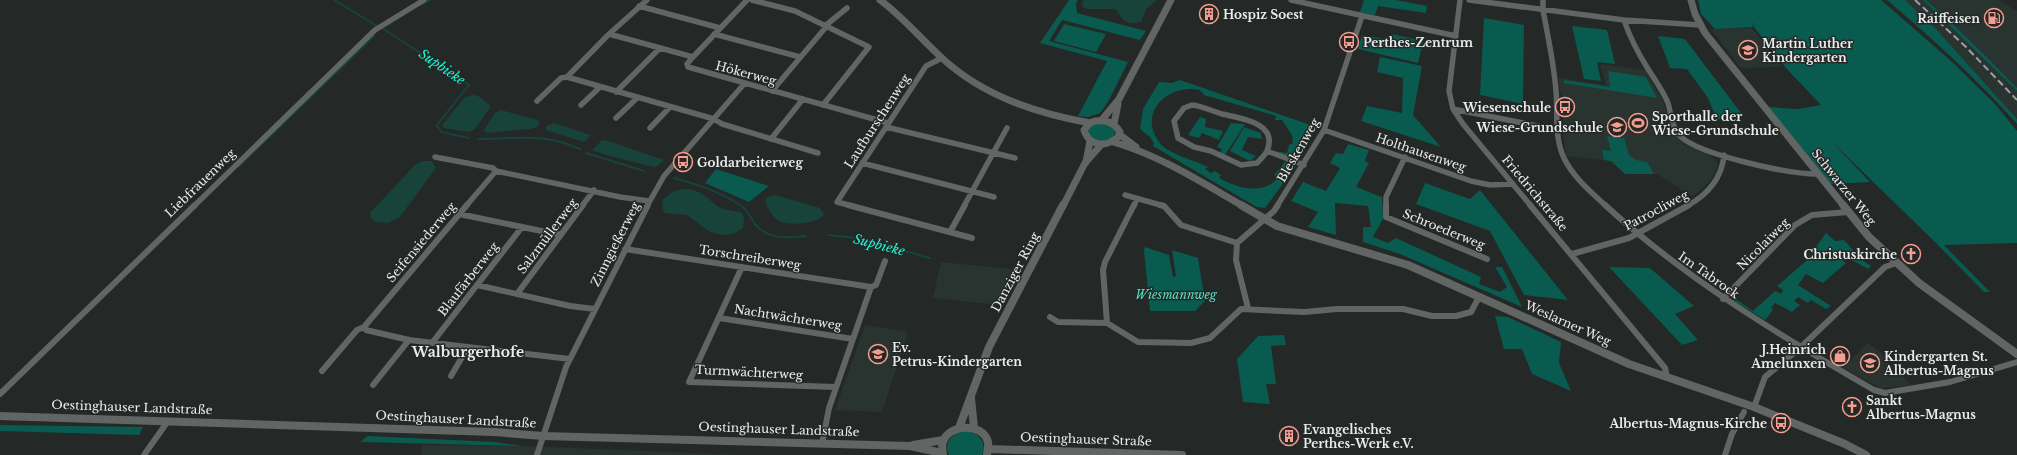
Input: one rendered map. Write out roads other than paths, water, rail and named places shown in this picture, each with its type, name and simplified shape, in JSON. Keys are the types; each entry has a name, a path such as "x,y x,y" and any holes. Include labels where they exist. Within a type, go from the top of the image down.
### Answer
{"street":[{"name":"Liebfrauenweg","path":"0,394 375,30 424,0"},
{"path":"567,77 609,34 647,0"},
{"path":"609,34 693,57 747,0"},
{"path":"752,0 795,12 869,47 823,104"},
{"path":"880,0 902,16 942,58 969,79 1002,99 1065,120 1084,130 1086,138 1090,141 1101,144 1113,142 1119,134 1118,129 1114,124 1101,121 1090,123 1065,120"},
{"path":"1101,121 1119,99 1171,0"},
{"path":"1290,0 1456,36"},
{"name":"Friedrichstraße","path":"1460,0 1449,91 1453,109 1463,124 1666,368 1667,376"},
{"path":"1469,0 1624,20 1700,25"},
{"name":"Im Tabrock","path":"1544,0 1543,10 1556,87 1558,130 1562,155 1568,167 1581,182 1636,235 1689,276 1723,299 1801,347 1874,390 1885,393 1950,382 2017,362"},
{"name":"Schwarzer Weg","path":"1691,0 1700,25 1817,174 1869,237 1896,263 1956,312 2017,354"},
{"path":"639,6 720,28"},
{"path":"772,91 826,26 847,8"},
{"name":"Bleskenweg","path":"1237,243 1262,218 1274,211 1304,165 1324,130 1362,16"},
{"path":"1624,20 1631,42 1669,104 1678,134 1686,142 1697,148 1724,155 1805,174 1817,174"},
{"path":"714,34 800,57"},
{"path":"616,92 660,48"},
{"name":"Hökerweg","path":"693,57 687,64 688,67 744,84 823,104 887,125 1015,158"},
{"name":"Laufburschenweg","path":"942,58 926,66 837,202 950,232"},
{"path":"536,101 561,78 567,77 599,88 714,120 722,124 818,153"},
{"name":"Zinngießerweg","path":"537,455 570,359 649,201 664,176 744,84"},
{"path":"581,105 599,88"},
{"path":"616,118 637,98"},
{"path":"771,139 803,99"},
{"path":"1114,124 1119,99"},
{"path":"1189,105 1236,116 1260,124 1267,132 1269,140 1267,151 1256,162 1250,165 1241,165 1178,138 1174,121 1183,109 1189,105"},
{"path":"650,128 670,107"},
{"path":"1453,109 1558,130"},
{"path":"1084,130 1090,123"},
{"path":"972,238 950,232 1007,128"},
{"name":"Holthausenweg","path":"1324,130 1490,186 1513,184"},
{"name":"Weslarner Weg","path":"1119,134 1138,149 1200,181 1227,197 1244,210 1262,218 1290,230 1355,248 1408,265 1629,364 1754,407 1845,444 1866,455"},
{"name":"Danziger Ring","path":"1086,163 1090,141"},
{"name":"Weslarner Weg","path":"1113,142 1138,149"},
{"name":"Danziger Ring","path":"959,428 989,347 1086,163 1101,144"},
{"path":"1267,151 1304,165"},
{"name":"Patrocliweg","path":"1572,254 1636,235 1700,200 1714,184 1723,165 1724,155"},
{"path":"435,157 492,168 496,171 500,170 594,190 620,197 649,201"},
{"name":"Schroederweg","path":"1405,157 1386,197 1386,217 1487,259"},
{"path":"862,164 994,197"},
{"name":"Seifensiederweg","path":"322,371 357,330 364,327 496,171"},
{"name":"Salzmüllerweg","path":"517,294 594,190"},
{"path":"1125,194 1137,199 1164,206 1181,225 1237,243 1236,260 1248,308"},
{"path":"1107,323 1104,266 1137,199"},
{"name":"Nicolaiweg","path":"1723,299 1795,225 1812,215 1848,212"},
{"path":"459,214 561,235"},
{"name":"Blaufärberweg","path":"432,344 522,227"},
{"name":"Torschreiberweg","path":"625,250 871,287"},
{"path":"822,444 829,408 836,387 871,287 876,285 885,262"},
{"path":"1754,407 1766,377 1801,347 1885,267 1896,263"},
{"name":"Turmwächterweg","path":"742,267 690,382 836,387"},
{"path":"477,285 570,306 595,309"},
{"path":"1050,317 1058,322 1107,323 1138,342 1191,343 1210,338 1241,309 1248,308 1304,312 1337,309 1403,309 1432,316 1456,316 1470,312 1480,297"},
{"name":"Nachtwächterweg","path":"719,318 853,339"},
{"path":"364,327 366,330 432,344 570,359"},
{"path":"374,385 409,340"},
{"path":"451,376 468,347"},
{"name":"Danziger Ring","path":"971,395 974,428"},
{"path":"1725,455 1732,434 1744,412"},
{"name":"Oestinghauser Landstraße","path":"0,416 494,432 543,436 822,444 910,446 943,440"},
{"path":"144,455 168,421"},
{"path":"942,454 943,440 952,430 959,428 974,428 985,436 988,452"},
{"name":"Oestinghauser Landstraße","path":"910,446 942,454"},
{"name":"Oestinghauser Straße","path":"988,452 1182,455"}],"waterway":[{"name":"Supbieke","path":"334,0 377,26"},
{"path":"420,5 430,0"},
{"name":"Supbieke","path":"382,28 469,85 437,125 441,132 469,138"},
{"path":"239,166 374,36"},
{"name":"Supbieke","path":"479,139 542,138 554,140 580,149"},
{"name":"Supbieke","path":"586,153 644,171"},
{"name":"Supbieke","path":"674,178 708,189 733,200 745,209 755,224 766,233 778,237 806,236"},
{"name":"Supbieke","path":"828,235 857,238 930,258"}],"railway":[{"path":"1915,0 1966,47 2017,100"}],"place":[{"name":"Hospiz Soest","path":"1209,14"},
{"name":"Raiffeisen","path":"1994,18"},
{"name":"Perthes-Zentrum","path":"1349,42"},
{"name":"Martin Luther Kindergarten","path":"1748,50"},
{"name":"Wiesenschule","path":"1565,107"},
{"name":"Sporthalle der Wiese-Grundschule","path":"1638,123"},
{"name":"Wiese-Grundschule","path":"1617,127"},
{"name":"Goldarbeiterweg","path":"683,162"},
{"name":"Christuskirche","path":"1911,254"},
{"name":"Ev. Petrus-Kindergarten","path":"878,354"},
{"name":"J.Heinrich Amelunxen","path":"1840,356"},
{"name":"Kindergarten St. Albertus-Magnus","path":"1870,363"},
{"name":"Sankt Albertus-Magnus","path":"1852,407"},
{"name":"Albertus-Magnus-Kirche","path":"1781,423"},
{"name":"Evangelisches Perthes-Werk e.V.","path":"1289,436"}],"district":[{"name":"Walburgerhofe","path":"468,352"}],"park label":[{"name":"Wiesmannweg","path":"1176,294"}]}
